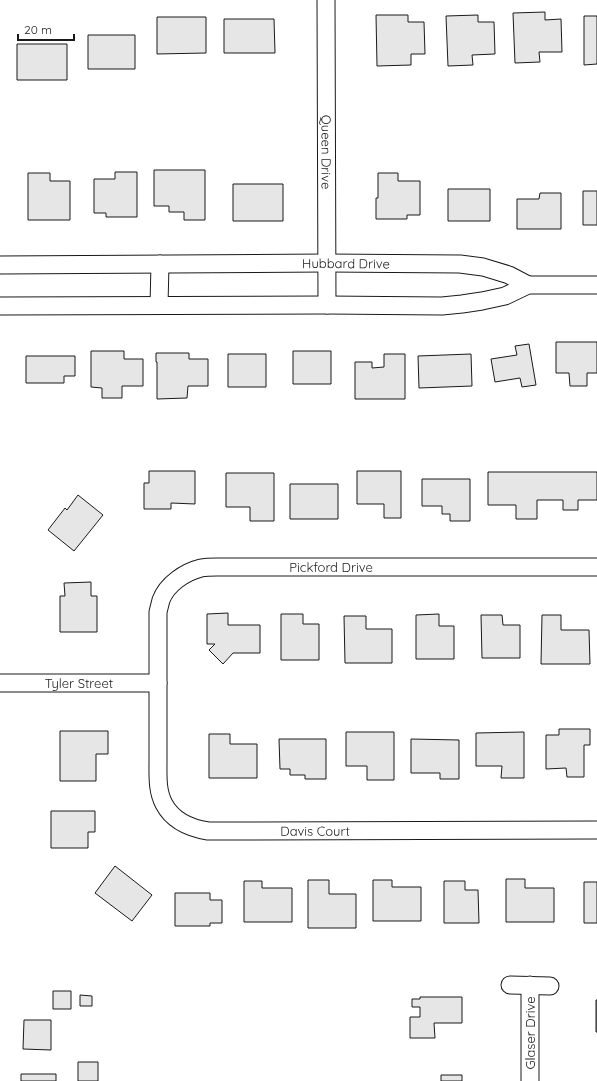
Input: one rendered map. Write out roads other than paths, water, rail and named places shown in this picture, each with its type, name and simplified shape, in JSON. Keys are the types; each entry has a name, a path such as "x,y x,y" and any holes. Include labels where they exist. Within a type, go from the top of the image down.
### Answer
{"street":[{"name":"Queen Drive","path":"326,0 327,305"},
{"name":"Hubbard Drive","path":"0,264 460,264 483,267 509,275 528,285"},
{"path":"160,264 160,305"},
{"name":"Hubbard Drive","path":"0,306 442,306 482,301 505,296 528,285 597,285"},
{"name":"Pickford Drive","path":"158,683 158,612 161,599 176,580 189,572 203,568 597,567"},
{"name":"Tyler Street","path":"0,683 158,683"},
{"name":"Davis Court","path":"158,683 159,789 163,802 169,812 177,820 187,826 208,831 597,830"},
{"name":"Glaser Drive","path":"510,985 550,986"},
{"name":"Glaser Drive","path":"530,985 530,1081"}]}
